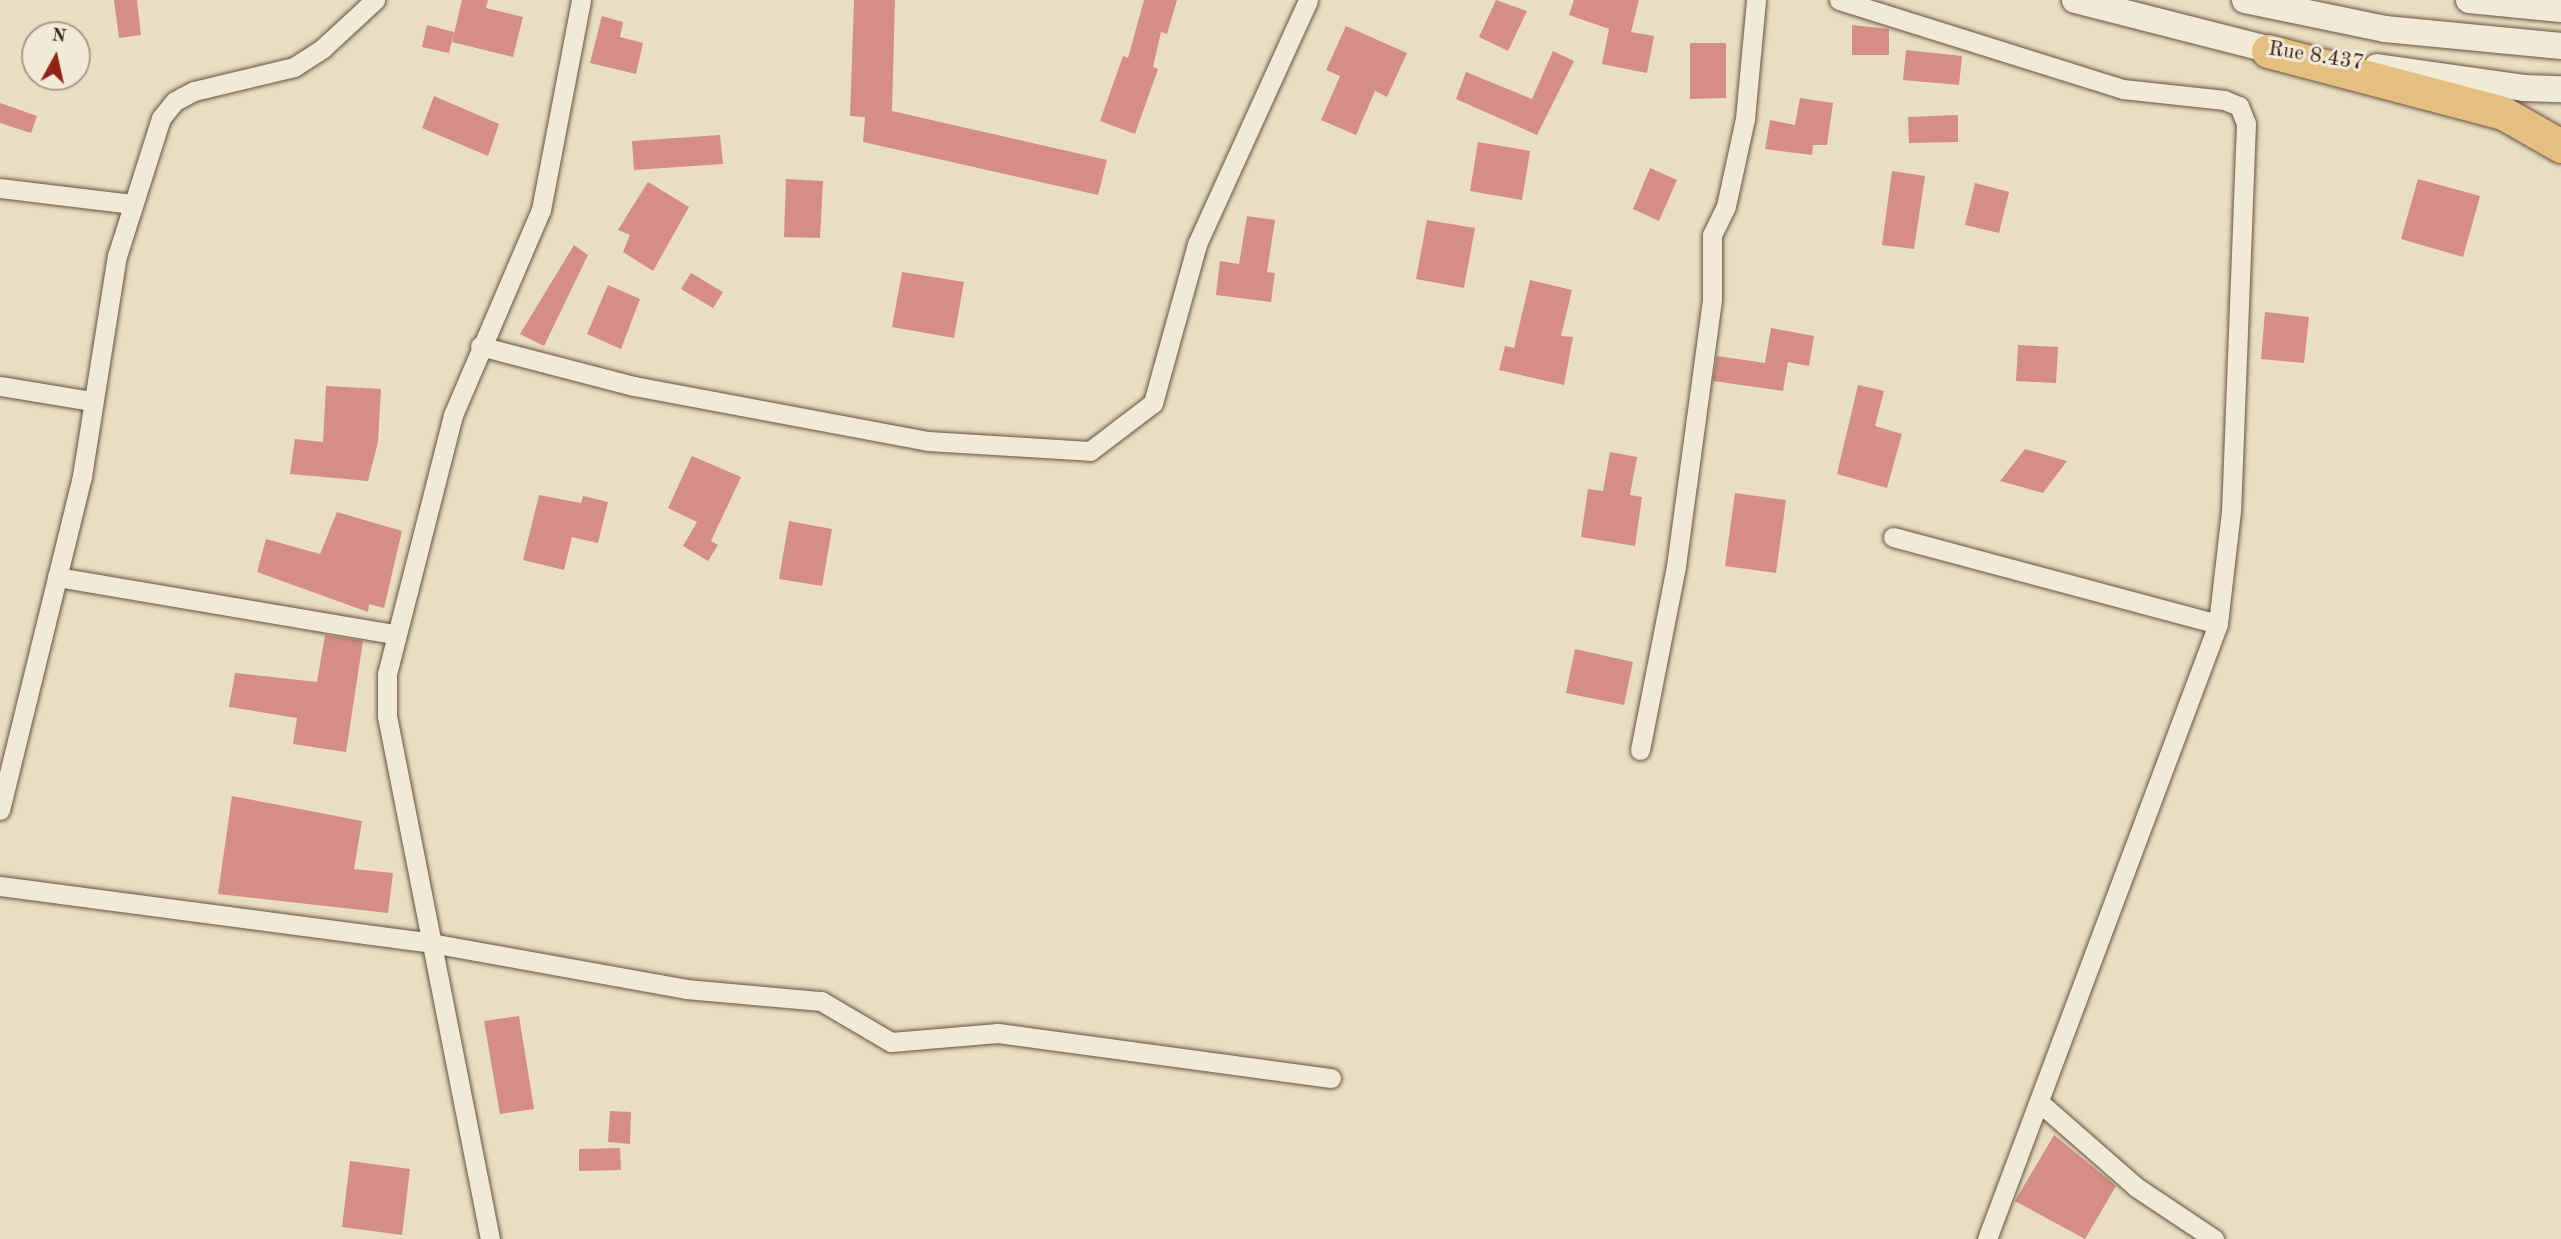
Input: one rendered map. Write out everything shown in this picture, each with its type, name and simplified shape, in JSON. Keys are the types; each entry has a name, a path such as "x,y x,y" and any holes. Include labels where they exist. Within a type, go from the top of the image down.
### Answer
{"highway":[{"path":"2268,51 2503,113 2561,146"}],"main road":[{"name":"Rue 8.437","path":"2075,0 2268,51 2524,88 2561,89"},
{"name":"Rue 8.437","path":"2245,0 2385,29 2561,46"},
{"path":"2469,0 2561,9"}],"street":[{"path":"0,810 82,476 117,256 161,118 175,101 220,82 294,67 323,48 375,0"},
{"path":"490,1239 387,716 387,674 395,634 453,415 480,346 541,211 581,0"},
{"path":"480,346 634,386 928,441 1090,451 1153,403 1197,244 1308,0"},
{"path":"1640,750 1676,566 1712,299 1712,235 1726,206 1745,120 1756,0"},
{"path":"1839,0 2112,86 2224,100 2239,107 2246,122 2231,511 2218,624 1987,1239"},
{"path":"0,188 133,204"},
{"path":"0,386 92,401"},
{"path":"1893,537 2218,624"},
{"path":"57,577 395,634"},
{"path":"0,886 431,943 686,989 821,1002 891,1042 998,1033 1331,1078"},
{"path":"2039,1102 2136,1187 2214,1239"}],"building":[{"path":"114,0 137,0 141,35 119,38"},
{"path":"462,0 488,0 486,8 523,17 513,57 452,42"},
{"path":"854,0 895,0 892,111 1107,160 1098,195 863,142 865,117 850,116"},
{"path":"1144,0 1177,0 1167,34 1161,32 1153,67 1158,69 1135,134 1100,121 1123,56 1128,58"},
{"path":"1496,0 1527,11 1508,51 1479,37"},
{"path":"1574,0 1639,0 1631,32 1654,36 1647,73 1602,64 1609,29 1569,15"},
{"path":"602,16 623,22 620,37 643,43 636,74 590,63"},
{"path":"427,25 454,32 449,53 422,47"},
{"path":"1852,25 1889,29 1889,55 1852,55"},
{"path":"1346,26 1407,53 1387,97 1375,91 1356,135 1321,120 1340,76 1326,70"},
{"path":"1690,43 1726,43 1726,98 1690,99"},
{"path":"1906,50 1962,56 1959,85 1903,80"},
{"path":"1553,51 1574,61 1537,135 1456,99 1466,72 1532,99"},
{"path":"434,96 499,124 488,156 422,128"},
{"path":"1800,98 1833,103 1827,145 1813,145 1812,155 1765,149 1770,120 1795,125"},
{"path":"0,103 37,116 31,133 0,123"},
{"path":"1958,115 1958,142 1909,143 1908,117"},
{"path":"720,135 723,164 634,170 632,141"},
{"path":"1478,142 1530,151 1522,200 1470,191"},
{"path":"1650,168 1677,180 1659,221 1633,209"},
{"path":"1892,171 1925,176 1914,249 1882,245"},
{"path":"786,179 823,181 820,238 784,237"},
{"path":"2418,179 2480,196 2463,257 2401,239"},
{"path":"648,182 689,207 653,271 623,252 630,235 618,230"},
{"path":"1975,183 2009,192 1999,233 1965,225"},
{"path":"1247,216 1275,220 1267,272 1275,273 1271,302 1216,295 1220,261 1239,264"},
{"path":"1427,220 1475,228 1464,288 1416,279"},
{"path":"574,245 588,255 544,346 520,334"},
{"path":"902,272 964,282 954,338 892,327"},
{"path":"691,273 723,292 713,308 681,289"},
{"path":"1530,280 1572,290 1561,336 1573,337 1564,385 1499,370 1505,346 1514,348"},
{"path":"608,285 640,299 621,349 587,334"},
{"path":"2265,312 2309,317 2304,363 2261,359"},
{"path":"1771,328 1814,336 1809,366 1788,362 1783,391 1713,381 1717,356 1765,363"},
{"path":"2018,345 2058,347 2056,383 2016,381"},
{"path":"1858,385 1884,391 1875,426 1902,434 1887,488 1837,474"},
{"path":"326,386 381,389 378,442 368,481 290,474 295,439 323,442"},
{"path":"2025,449 2067,461 2043,493 2000,481"},
{"path":"1610,452 1637,457 1630,495 1642,497 1635,546 1581,537 1588,489 1603,491"},
{"path":"692,456 741,477 711,541 718,545 708,561 683,546 697,522 668,508"},
{"path":"1735,493 1786,500 1776,573 1725,566"},
{"path":"539,495 581,503 583,496 608,502 598,543 572,537 564,570 523,560"},
{"path":"337,512 402,531 384,608 369,604 368,612 257,572 266,539 320,554"},
{"path":"789,521 832,529 822,586 779,579"},
{"path":"325,635 363,641 346,752 293,744 297,718 229,707 235,673 317,682"},
{"path":"1575,649 1633,662 1624,705 1566,693"},
{"path":"232,796 362,821 354,869 393,873 388,913 218,894"},
{"path":"519,1016 534,1109 500,1114 484,1021"},
{"path":"610,1111 631,1112 630,1144 608,1142"},
{"path":"2054,1135 2116,1186 2085,1239 2015,1201"},
{"path":"620,1148 621,1170 579,1171 579,1149"},
{"path":"350,1161 410,1169 402,1235 342,1227"}]}
